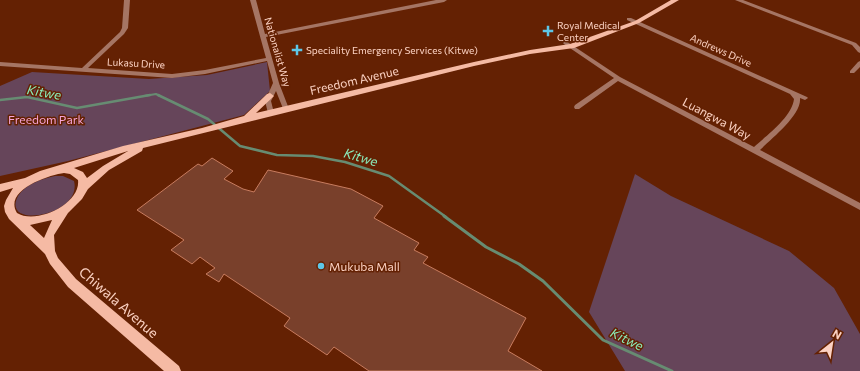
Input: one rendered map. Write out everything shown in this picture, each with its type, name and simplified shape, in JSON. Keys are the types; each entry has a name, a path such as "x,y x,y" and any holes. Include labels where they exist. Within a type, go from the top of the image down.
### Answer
{"main road":[{"name":"Freedom Avenue","path":"569,44 629,19 661,0"},
{"name":"Freedom Avenue","path":"32,178 99,155 159,140 202,131 245,119 474,64 605,35 637,22 676,0"},
{"path":"245,119 270,96"},
{"name":"Freedom Avenue","path":"65,209 78,198 84,186 106,168 122,158 159,140"},
{"path":"53,171 64,169 80,174 84,186"},
{"path":"0,188 32,178"},
{"path":"14,218 7,212 7,205 10,198 19,187 32,178"},
{"path":"0,212 25,222 40,220 55,215 65,209"},
{"path":"49,251 49,235 65,209"},
{"name":"Chiwala Avenue","path":"14,218 37,238 49,251 54,261 72,283 174,371"}],"street":[{"path":"83,70 122,33 125,28 127,0"},
{"name":"Nationalist Way","path":"253,0 276,83 286,109"},
{"path":"263,36 444,0"},
{"path":"738,0 854,44 860,51"},
{"name":"Andrews Drive","path":"629,19 805,98"},
{"name":"Luangwa Way","path":"569,44 618,78 860,207"},
{"name":"Lukasu Drive","path":"0,65 179,75 205,72 269,59"},
{"path":"852,72 860,63"},
{"path":"577,107 618,78"},
{"path":"270,113 268,102 276,83"},
{"path":"754,151 784,123 798,103 794,93"}],"green space":[{"name":"Freedom Park","path":"267,62 270,91 244,115 68,161 0,176 0,86 32,72 149,79 207,75"},
{"path":"635,174 671,196 789,251 834,288 860,334 860,371 625,371 589,312"},
{"path":"55,176 63,176 74,181 73,193 67,203 55,210 43,214 30,215 20,213 16,207 18,196 21,192 34,183"}],"building":[{"name":"Mukuba Mall","path":"212,158 233,171 224,179 243,189 254,192 268,170 351,189 383,206 374,218 419,243 414,250 428,257 423,263 526,318 508,351 542,371 369,371 334,347 327,355 284,326 290,318 224,274 219,282 206,274 215,268 200,257 192,264 171,250 184,240 137,210 198,164 202,166"}],"waterway":[{"name":"Kitwe","path":"0,100 27,97 77,108 150,95"},
{"name":"Kitwe","path":"144,96 150,95"},
{"name":"Kitwe","path":"150,95 158,95"},
{"name":"Kitwe","path":"158,95 208,119 240,146 277,155 313,156 345,162 389,176 446,217"},
{"name":"Kitwe","path":"444,216 486,247 519,264 543,281 603,340 672,371"}],"place":[{"name":"Royal Medical Center","path":"548,31"},
{"name":"Speciality Emergency Services (Kitwe)","path":"297,50"},
{"name":"Mukuba Mall","path":"321,266"}]}
